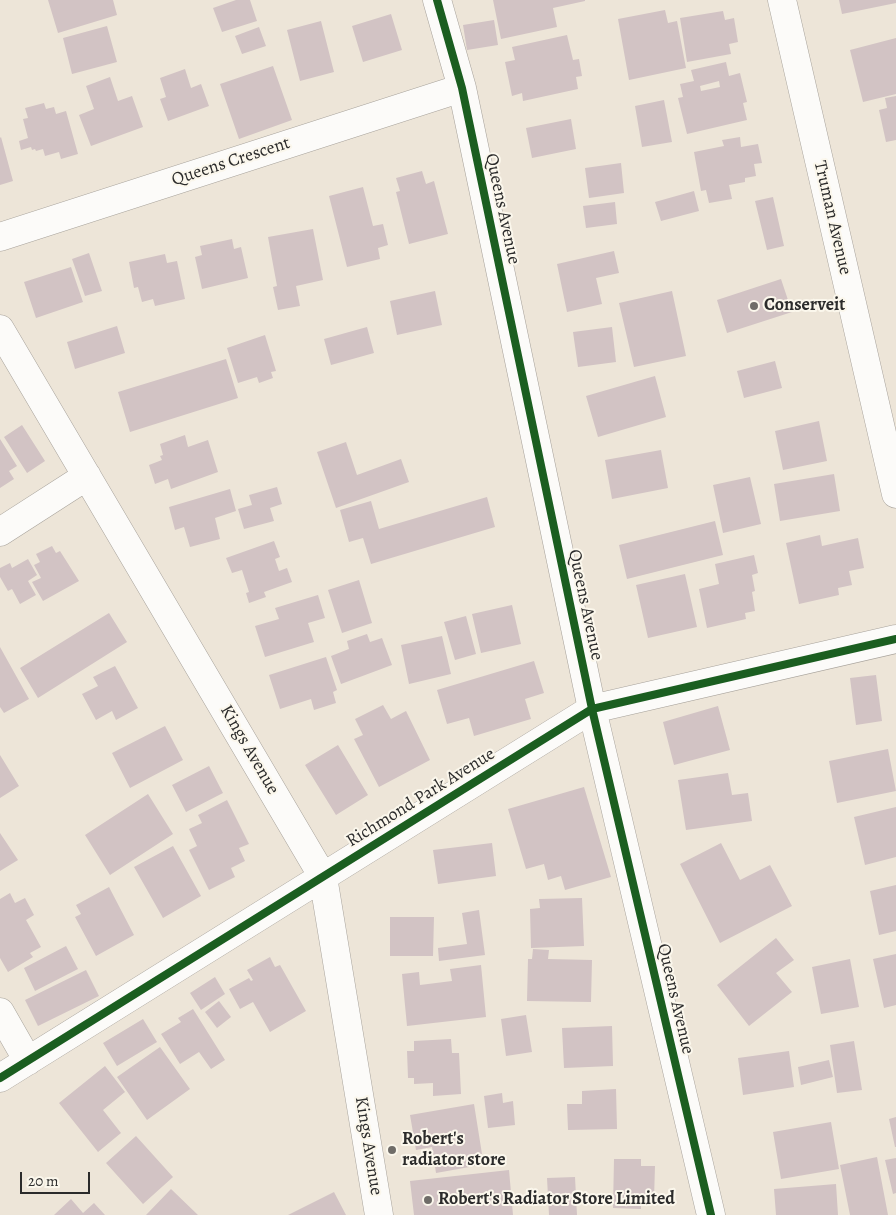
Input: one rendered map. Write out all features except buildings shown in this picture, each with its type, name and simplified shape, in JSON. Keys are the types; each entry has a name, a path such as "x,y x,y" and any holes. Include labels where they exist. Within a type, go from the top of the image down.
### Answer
{"street":[{"name":"Queens Avenue","path":"437,0 462,88 592,709 710,1215"},
{"name":"Truman Avenue","path":"782,0 896,494"},
{"name":"Queens Crescent","path":"0,237 462,88"},
{"name":"Kings Avenue","path":"0,329 323,877 379,1215"},
{"path":"0,532 87,476"},
{"name":"Richmond Park Avenue","path":"0,1078 592,709 896,639"},
{"path":"0,1012 28,1061"}],"cycle path":[{"path":"437,0 462,88 592,709 711,1215"},
{"path":"0,1078 592,709 896,639"}],"place":[{"name":"Conserveit","path":"754,306"},
{"name":"Robert's radiator store","path":"392,1150"},
{"name":"Robert's Radiator Store Limited","path":"428,1200"}]}
